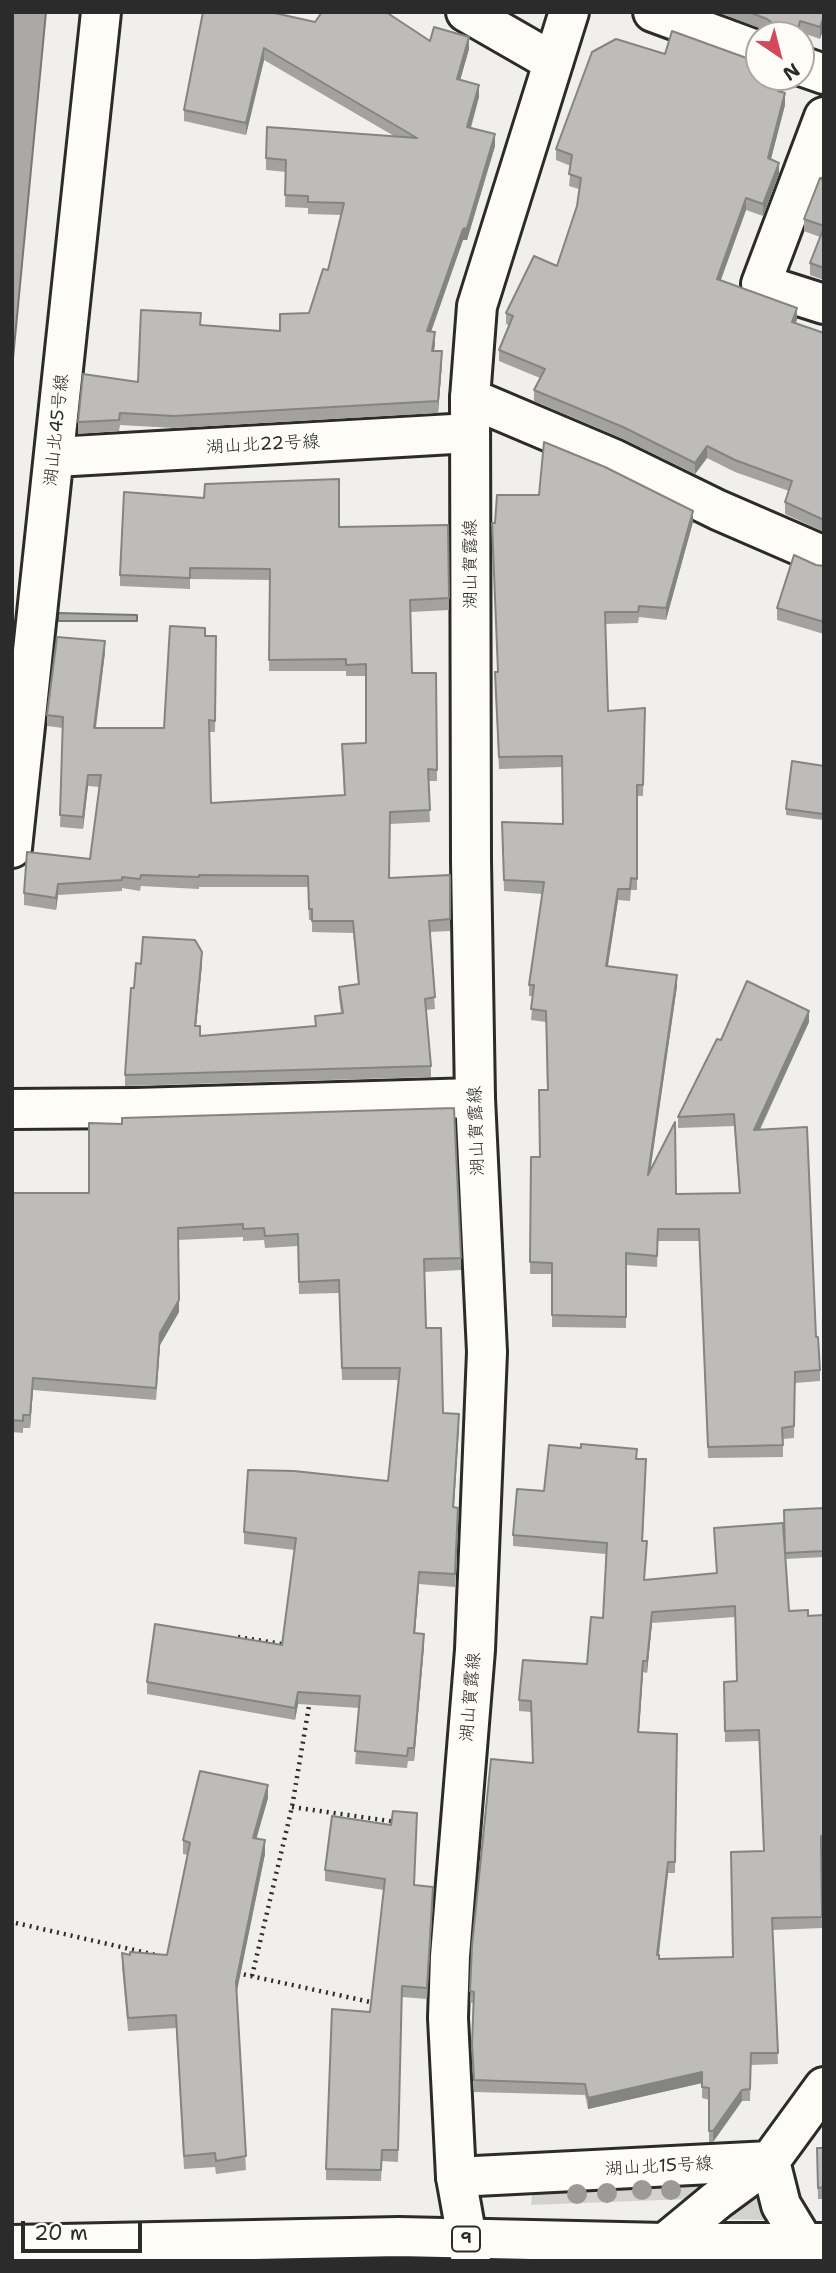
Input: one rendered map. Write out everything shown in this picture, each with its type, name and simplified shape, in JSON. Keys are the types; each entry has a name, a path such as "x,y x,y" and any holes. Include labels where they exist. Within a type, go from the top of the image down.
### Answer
{"main road":[{"name":"湖山北45号線","path":"12,848 101,12"},
{"path":"466,12 553,62"},
{"name":"湖山賀露線","path":"469,2250 456,2177 448,2018 475,1650 487,1352 475,1098 471,861 470,415 477,306 569,12"},
{"path":"653,12 745,46"},
{"path":"824,117 761,284 824,304"},
{"name":"湖山北22号線","path":"55,457 470,415"},
{"path":"470,415 614,459 718,510 824,556"},
{"path":"12,1109 475,1098"},
{"path":"665,2243 770,2161 824,2087"},
{"path":"770,2161 781,2205 814,2243"},
{"name":"湖山北15号線","path":"456,2177 770,2161"},
{"name":"9","path":"12,2245 399,2237 469,2250 665,2243 814,2243"}],"path":[{"path":"225,1636 292,1646"},
{"path":"252,1976 292,1807 312,1689"},
{"path":"292,1807 460,1831"},
{"path":"16,1923 160,1956"},
{"path":"226,1970 383,2004"}],"shaded area":[{"path":"12,12 46,12 12,369"},
{"path":"58,613 137,615 137,621 58,621"},
{"path":"695,2179 700,2184 700,2190 688,2199 531,2205 532,2194 542,2186"},
{"path":"760,2182 773,2220 709,2219"}],"building":[{"path":"203,12 270,12 315,22 322,12 386,12 430,41 434,27 469,37 457,79 479,85 467,127 495,134 467,228 463,229 427,331 435,332 432,351 442,351 438,401 174,416 120,413 119,420 78,422 83,374 138,382 141,310 201,313 200,325 280,331 280,314 309,313 323,269 328,270 344,203 308,202 308,196 285,195 286,160 266,158 267,127 417,138 264,48 246,123 184,110"},
{"path":"749,12 824,12 820,27 815,26 815,21 767,19"},
{"path":"672,31 745,57 745,91 785,93 768,158 779,163 763,204 746,198 717,279 797,308 792,322 824,333 824,520 785,502 792,481 735,460 707,446 695,463 623,427 534,390 545,369 499,350 513,316 506,313 534,256 557,266 577,206 581,178 569,174 572,155 556,149 592,52 616,39 665,54"},
{"path":"820,178 824,180 824,226 804,219"},
{"path":"824,227 824,268 810,263"},
{"path":"544,442 605,467 693,511 666,608 639,606 638,612 605,612 608,711 645,708 643,785 637,785 637,879 631,878 630,889 618,889 606,966 677,975 648,1175 675,1122 676,1194 740,1193 734,1114 678,1117 717,1039 721,1040 747,981 809,1011 754,1130 807,1127 816,1337 820,1370 795,1372 794,1426 782,1428 783,1445 708,1447 699,1229 658,1229 657,1256 626,1253 626,1317 552,1315 552,1263 530,1262 531,1157 540,1157 539,1090 548,1090 546,1011 531,1009 534,985 529,985 544,882 504,880 502,822 563,824 562,756 499,757 492,523 495,523 497,495 539,495"},
{"path":"339,479 339,527 448,525 449,598 410,600 412,673 436,673 437,770 428,769 430,810 390,812 389,878 450,875 450,919 429,921 435,997 425,999 431,1066 125,1075 131,988 134,988 136,963 141,964 143,937 195,940 202,952 195,1026 200,1026 200,1036 316,1026 315,1016 343,1013 339,987 359,984 353,921 312,921 308,876 141,875 140,879 122,877 122,880 58,884 56,898 24,893 27,852 90,859 101,775 88,775 83,817 60,815 63,717 47,715 57,637 105,641 94,728 164,728 170,626 205,628 205,636 216,636 215,721 209,720 211,803 345,795 342,744 366,743 366,664 346,665 346,659 269,660 270,569 190,568 190,578 120,575 124,492 204,498 205,484"},
{"path":"794,555 824,566 824,622 777,608"},
{"path":"792,761 824,766 823,814 786,809"},
{"path":"454,1108 461,1258 424,1259 426,1328 441,1328 443,1413 459,1414 453,1507 458,1508 455,1574 419,1572 414,1633 424,1634 414,1748 408,1748 407,1756 355,1751 360,1696 298,1692 295,1708 147,1682 155,1624 282,1645 296,1538 244,1532 248,1470 294,1471 388,1481 400,1368 342,1368 339,1280 299,1282 298,1234 265,1236 264,1228 243,1229 243,1224 178,1228 179,1300 160,1333 156,1388 33,1378 30,1415 23,1415 23,1421 12,1420 12,1193 89,1193 89,1123 122,1124 122,1118"},
{"path":"581,1444 637,1449 636,1459 646,1459 642,1541 647,1541 644,1580 717,1573 714,1528 783,1523 789,1611 808,1610 808,1616 823,1615 822,1917 772,1918 778,2053 751,2053 750,2089 742,2090 713,2131 709,2131 709,2088 702,2087 702,2072 588,2098 585,2084 474,2080 474,1992 470,1991 472,1946 491,1759 533,1763 531,1701 519,1700 523,1660 587,1664 591,1617 603,1618 607,1543 513,1535 517,1489 544,1491 549,1445 581,1448","holes":["735,1606 737,1681 724,1682 725,1731 759,1730 764,1851 731,1852 733,1957 659,1959 657,1955 668,1862 675,1862 677,1734 638,1732 643,1661 647,1661 652,1612"]},
{"path":"824,1508 824,1551 785,1553 784,1510"},
{"path":"200,1771 268,1785 253,1838 265,1840 236,1982 246,2156 216,2161 215,2153 184,2156 176,2015 128,2018 122,1953 167,1955 190,1843 183,1840"},
{"path":"393,1811 417,1813 414,1885 433,1887 427,1988 402,1986 398,2150 382,2150 381,2170 326,2169 332,2009 370,2012 385,1879 325,1870 332,1816 391,1825"},
{"path":"817,2148 824,2148 824,2187 818,2188"}]}
